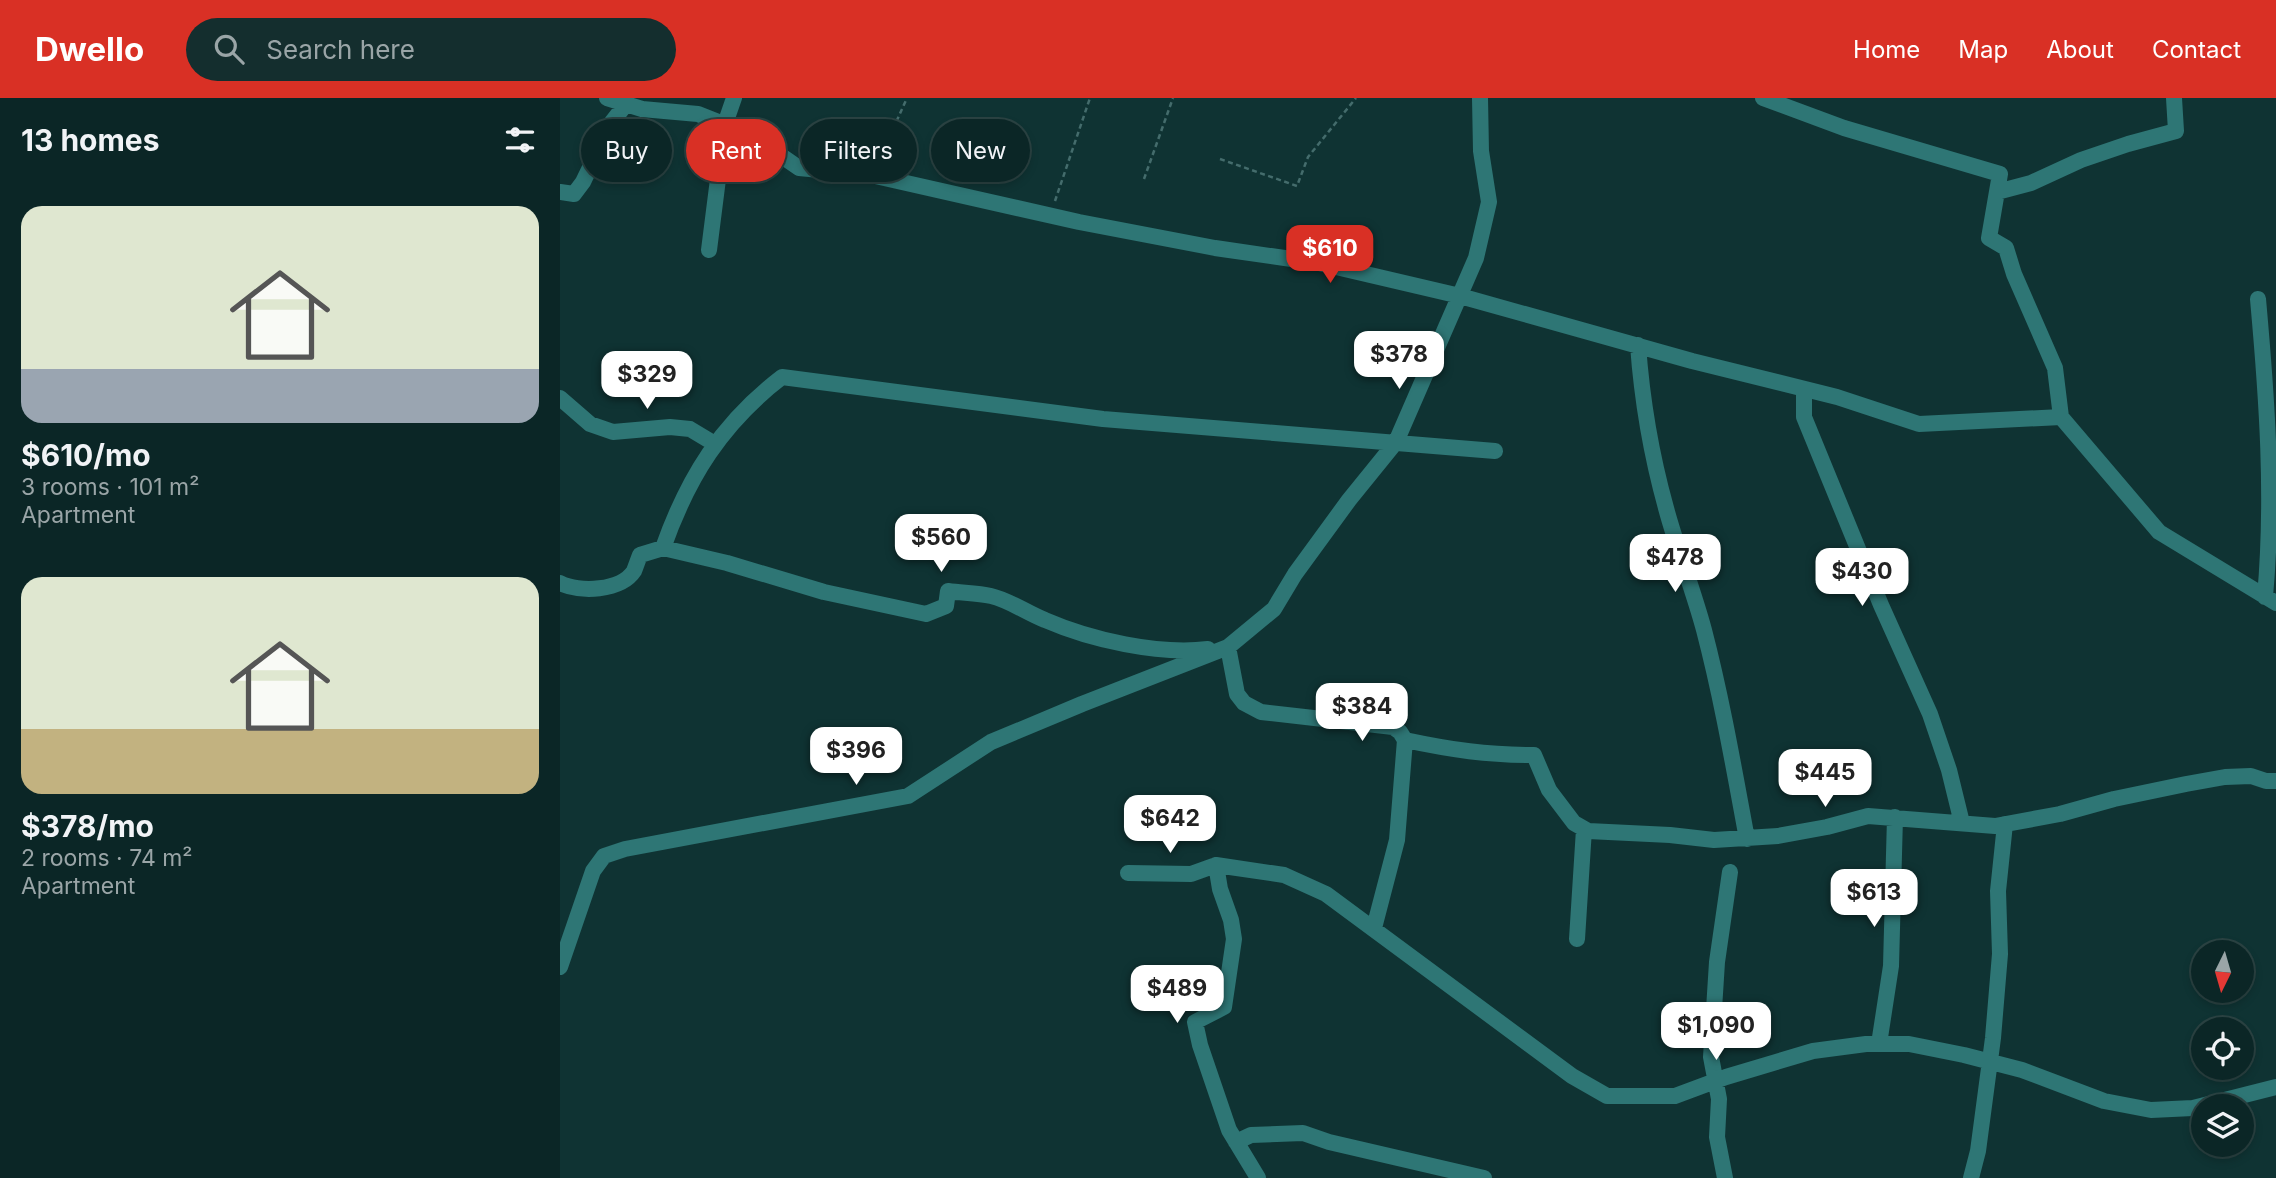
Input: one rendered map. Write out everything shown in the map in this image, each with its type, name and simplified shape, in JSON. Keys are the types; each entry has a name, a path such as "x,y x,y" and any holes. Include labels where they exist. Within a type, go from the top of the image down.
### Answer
{"street":[{"path":"607,98 642,109 698,114 711,119"},
{"path":"726,119 734,98"},
{"path":"560,966 593,871 604,856 625,849 908,796 990,742 1228,647 1274,610 1295,574 1396,442 1476,258 1489,202 1481,151 1480,98"},
{"path":"1763,98 1844,128 2000,174 1989,238 2006,248 2014,274 2054,369 2061,417 2159,532 2270,600"},
{"path":"1997,192 2031,183 2081,160 2127,144 2176,131 2174,98"},
{"path":"560,192 574,194 583,182 612,122 626,104"},
{"path":"709,250 717,182"},
{"path":"902,182 1050,216 1215,248 1319,263 1460,296 1837,397 1919,424 2061,417"},
{"path":"2258,299 2272,414 2270,600"},
{"path":"1638,345 1652,453 1723,704 1747,839"},
{"path":"663,548 677,508 715,444 766,390 782,377 1103,419 1495,451"},
{"path":"1804,389 1804,416 1881,605 1930,714 1949,770 1962,823"},
{"path":"560,398 590,424 613,432 670,427 690,429 715,444"},
{"path":"560,583 583,589 621,582 633,572 640,555 663,548 727,563 824,592 926,614 946,606 948,591 993,596 1046,621 1098,638 1127,644 1192,651 1228,647"},
{"path":"1228,647 1237,694 1244,703 1261,712 1393,727 1405,740 1397,840 1374,928"},
{"path":"1405,740 1488,755 1534,755 1549,790 1574,823 1588,831 1714,840 1747,839 1827,827 1868,816 1995,826 2060,814 2186,783 2251,776 2276,781"},
{"path":"1879,1044 1891,966 1895,817"},
{"path":"1970,1178 1978,1151 1993,1038 2000,954 1998,891 2005,824"},
{"path":"1577,939 1584,829"},
{"path":"1216,865 1234,939 1224,1007 1195,1022 1229,1130 1258,1178"},
{"path":"1128,873 1191,874 1216,865 1284,875 1326,894 1572,1076 1607,1096 1675,1096 1726,1077 1813,1051 1879,1044 1909,1044 1988,1061 2022,1070 2104,1101 2151,1111 2193,1108 2276,1087"},
{"path":"1726,1178 1717,1137 1719,1099 1712,1056 1713,1008 1730,872"},
{"path":"1236,1142 1251,1135 1303,1133 1329,1142 1484,1178"}],"path":[{"path":"897,119 907,98"},
{"path":"1050,216 1090,98"},
{"path":"1144,179 1174,98"},
{"path":"1220,159 1297,186 1308,157 1356,98"}]}
